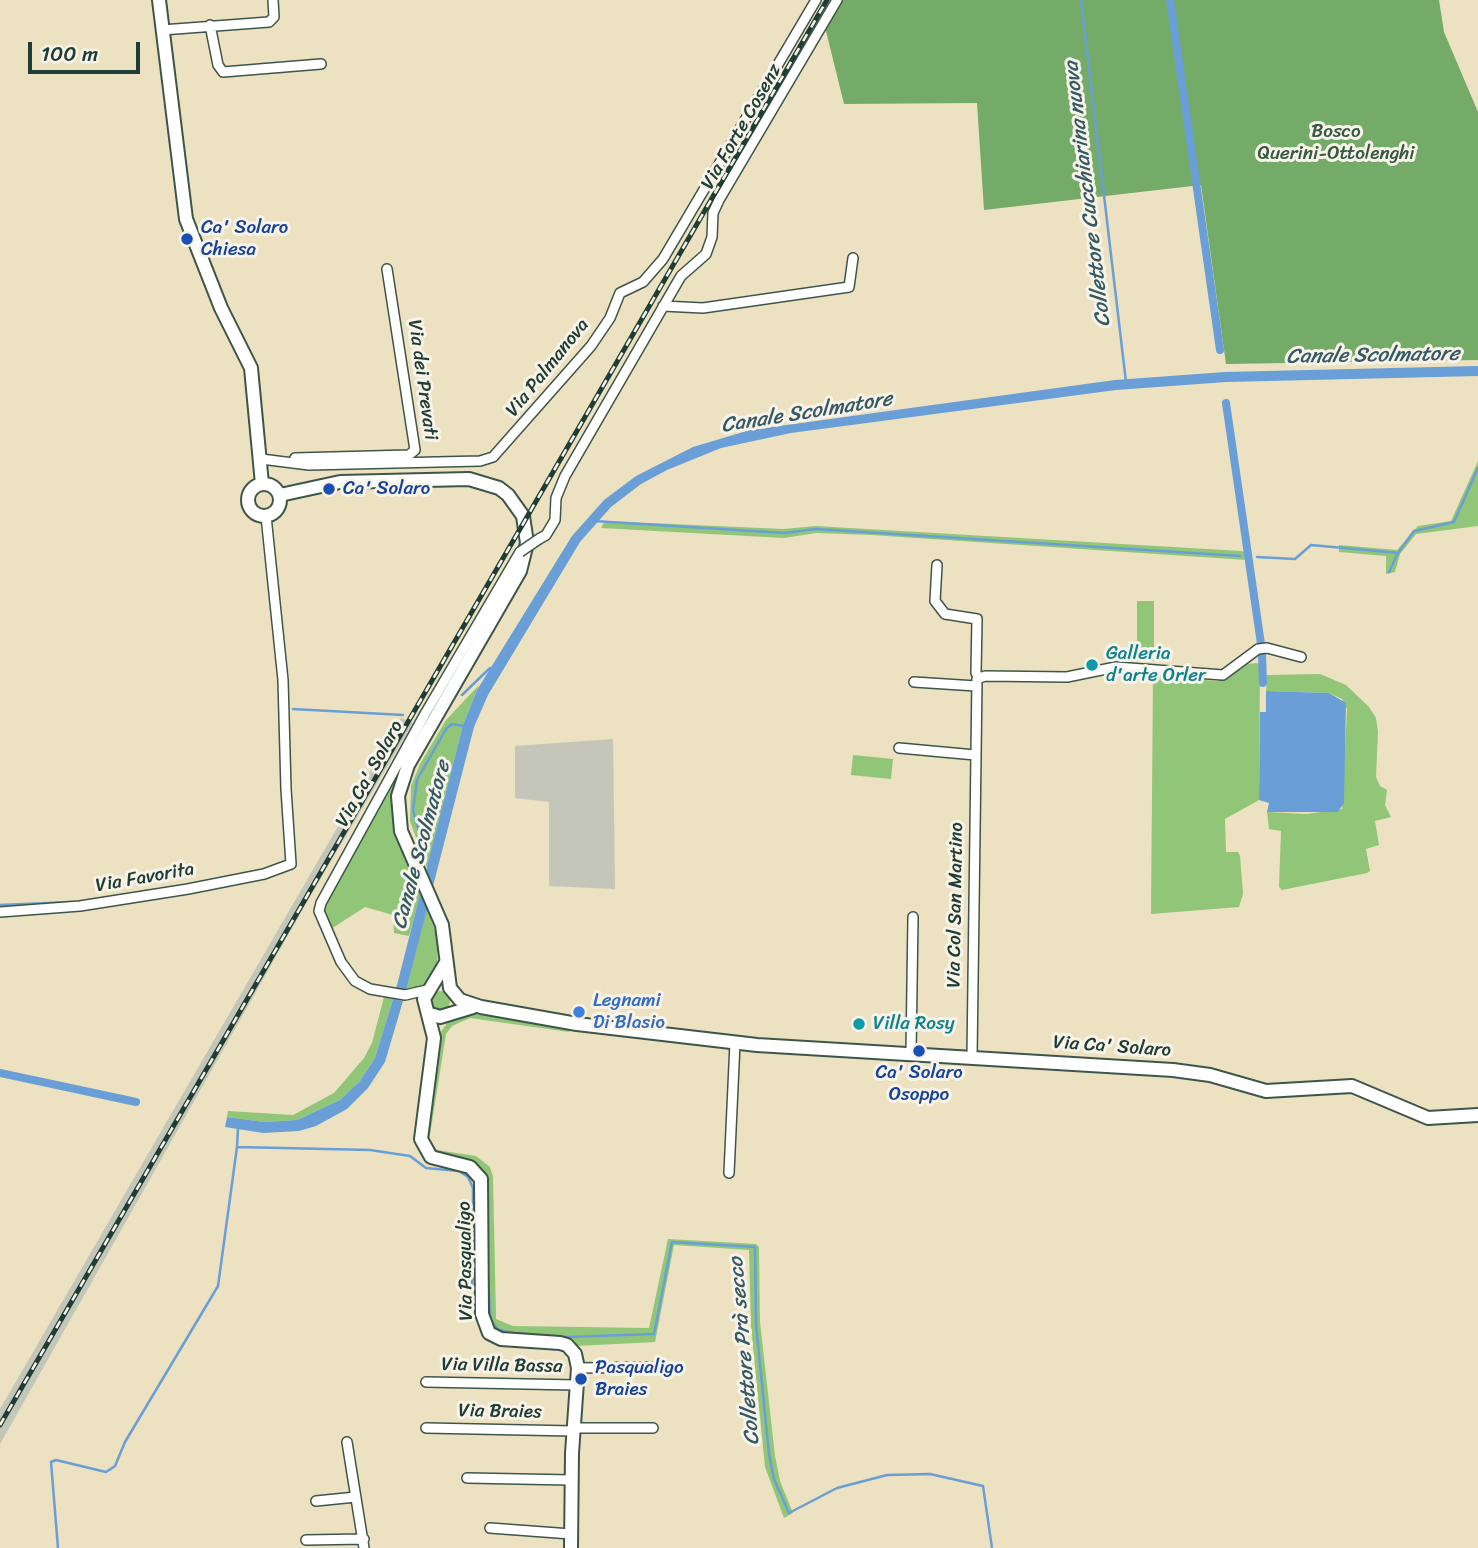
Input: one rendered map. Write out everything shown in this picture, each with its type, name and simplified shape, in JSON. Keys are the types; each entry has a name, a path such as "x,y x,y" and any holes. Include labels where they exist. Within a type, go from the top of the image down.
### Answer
{"street":[{"path":"159,0 186,219 221,308 251,368 262,484"},
{"path":"162,30 269,22 274,17 272,0"},
{"name":"Via Palmanova","path":"261,459 309,465 480,461 493,457 591,346 610,318 620,293 643,282 663,259 816,0"},
{"name":"Via Forte Cosenz","path":"663,306 681,276 706,254 712,237 713,213 719,200 837,0"},
{"path":"210,25 218,65 228,74 321,64"},
{"path":"663,306 703,308 849,287 853,258"},
{"name":"Via dei Prevati","path":"287,461 409,455 415,450 387,269"},
{"name":"Via Ca' Solaro","path":"663,306 565,476 556,498 555,520 539,539 520,552 425,714 321,903 319,911 349,976 362,985 392,993 416,995 430,988 453,993 481,1007 597,1027 734,1043 1188,1071 1266,1091 1352,1086 1428,1118 1478,1115"},
{"name":"Via Ca' Solaro","path":"280,495 352,481 469,479 499,488 523,516 527,543 520,571 403,777 398,796 400,824 445,936 446,962 453,993 448,1014"},
{"path":"262,484 271,485 280,495 279,506 266,516 253,510 249,502 254,488 262,484"},
{"name":"Via Favorita","path":"0,912 80,906 188,889 264,874 292,864 286,789 284,691 266,516"},
{"name":"Via Col San Martino","path":"937,565 935,601 939,607 945,614 977,620 972,1057"},
{"path":"914,682 1067,677 1116,667 1223,675 1258,649 1267,648 1301,657"},
{"path":"899,748 975,755"},
{"path":"911,1053 913,917"},
{"path":"428,1012 424,999 446,962"},
{"name":"Via Ca' Solaro","path":"405,995 428,1012 448,1014 481,1007"},
{"name":"Via Pasqualigo","path":"428,1012 434,1038 421,1139 431,1157 470,1167 481,1179 482,1314 485,1327 501,1339 567,1345 575,1354 578,1368"},
{"name":"Via Pasqualigo","path":"434,1038 448,1014"},
{"path":"729,1172 734,1043"},
{"path":"571,1548 571,1480 578,1368 652,1367"},
{"name":"Via Villa Bassa","path":"426,1382 576,1385"},
{"name":"Via Braies","path":"426,1428 653,1429"},
{"path":"306,1540 364,1544 348,1442"},
{"path":"467,1478 571,1480"},
{"path":"316,1501 356,1497"},
{"path":"490,1528 571,1534"}],"shaded area":[{"path":"401,718 413,723 308,900 0,1444 0,1409"},
{"path":"613,739 615,889 549,886 549,802 515,798 515,746"}],"green space":[{"name":"Bosco Querini-Ottolenghi","path":"837,0 1439,0 1444,32 1478,112 1478,360 1226,364 1201,185 984,210 977,103 844,104 824,23"},
{"path":"1478,461 1478,526 1416,534 1400,554 1395,572 1386,574 1386,556 1339,552 1339,545 1397,550 1418,526 1451,521"},
{"path":"605,521 783,529 816,526 1241,551 1245,552 1246,560 871,535 816,533 784,538 601,528"},
{"path":"1137,601 1154,601 1154,661 1137,661"},
{"path":"1260,663 1259,800 1225,819 1226,852 1238,852 1240,856 1243,894 1239,907 1151,914 1153,675 1216,681 1227,679 1243,664"},
{"path":"1320,674 1346,685 1369,707 1376,718 1376,777 1380,786 1387,790 1385,805 1391,817 1375,821 1379,845 1366,849 1370,871 1282,890 1279,887 1281,831 1269,829 1267,812 1307,814 1342,809 1347,709 1342,699 1329,693 1266,691 1267,675"},
{"path":"479,685 463,725 427,868 410,821 411,786 420,764 446,720"},
{"path":"853,755 893,759 891,779 851,775"},
{"path":"404,759 394,788 392,810 401,849 421,892 409,936 394,933 393,915 365,907 331,929 325,915 325,905"},
{"path":"427,908 438,939 437,972 421,989 412,987 406,991"},
{"path":"436,991 444,991 450,1001 444,1011 436,1011 430,1005 430,997"},
{"path":"384,997 393,999 375,1058 360,1081 340,1100 297,1120 264,1122 227,1117 228,1111 293,1115 334,1093 364,1058 372,1043"},
{"path":"469,1012 570,1027 569,1032 470,1018 452,1026 446,1034 429,1141 437,1150 476,1156 490,1167 493,1176 496,1319 513,1326 649,1328 668,1239 756,1244 759,1247 760,1322 775,1456 780,1481 793,1513 784,1518 765,1467 751,1326 749,1250 674,1245 655,1342 576,1346 497,1333 487,1320 485,1177 476,1164 436,1154 425,1138 438,1036 450,1019"}],"water":[{"path":"1478,366 1478,376 1226,382 1116,390 791,433 721,448 641,484 611,507 580,542 488,695 474,727 406,991 396,989 463,725 477,690 572,536 604,500 636,476 693,447 750,430 1115,380 1225,372"},
{"path":"1266,691 1329,693 1346,703 1344,803 1338,812 1267,812 1269,803 1259,800 1260,712 1266,712"},
{"path":"393,999 403,1001 385,1062 368,1088 347,1109 316,1126 299,1131 263,1133 225,1127 227,1117 264,1122 297,1120 340,1100 360,1081 375,1058"}],"waterway":[{"name":"Collettore Cucchiarina nuova","path":"1081,0 1126,382"},
{"path":"1170,0 1220,350"},
{"path":"1226,403 1261,644"},
{"path":"1389,572 1398,553 1414,531 1454,522 1478,468"},
{"path":"594,521 784,533 816,529 1240,556"},
{"path":"1257,557 1295,559 1311,545 1398,553"},
{"path":"1262,654 1263,683"},
{"path":"462,695 490,668"},
{"path":"293,709 403,715"},
{"path":"422,843 413,810 417,780 446,729 452,724 463,726"},
{"path":"0,905 71,902"},
{"name":"Canale Scolmatore","path":"0,1073 136,1102"},
{"name":"Collettore Prà secco","path":"238,1128 237,1147 370,1150 410,1156 426,1168 459,1171 468,1177 473,1188 473,1255"},
{"path":"58,1548 51,1462 56,1460 106,1472 115,1466 125,1442 218,1286 237,1147"},
{"name":"Collettore Prà secco","path":"489,1291 490,1320 499,1330 567,1337 654,1334 672,1242 755,1247 756,1324 769,1454 774,1479 789,1513 837,1488 887,1475 930,1474 983,1486 992,1548"},
{"name":"Collettore Prà secco","path":"472,1289 473,1261"}],"railway":[{"path":"0,1425 827,0"}],"place":[{"name":"Ca' Solaro Chiesa","path":"187,239"},
{"name":"Ca' Solaro","path":"329,489"},
{"name":"Galleria d'arte Orler","path":"1092,665"},
{"name":"Legnami Di Blasio","path":"579,1012"},
{"name":"Villa Rosy","path":"859,1024"},
{"name":"Ca' Solaro Osoppo","path":"919,1051"},
{"name":"Pasqualigo Braies","path":"581,1379"}]}
